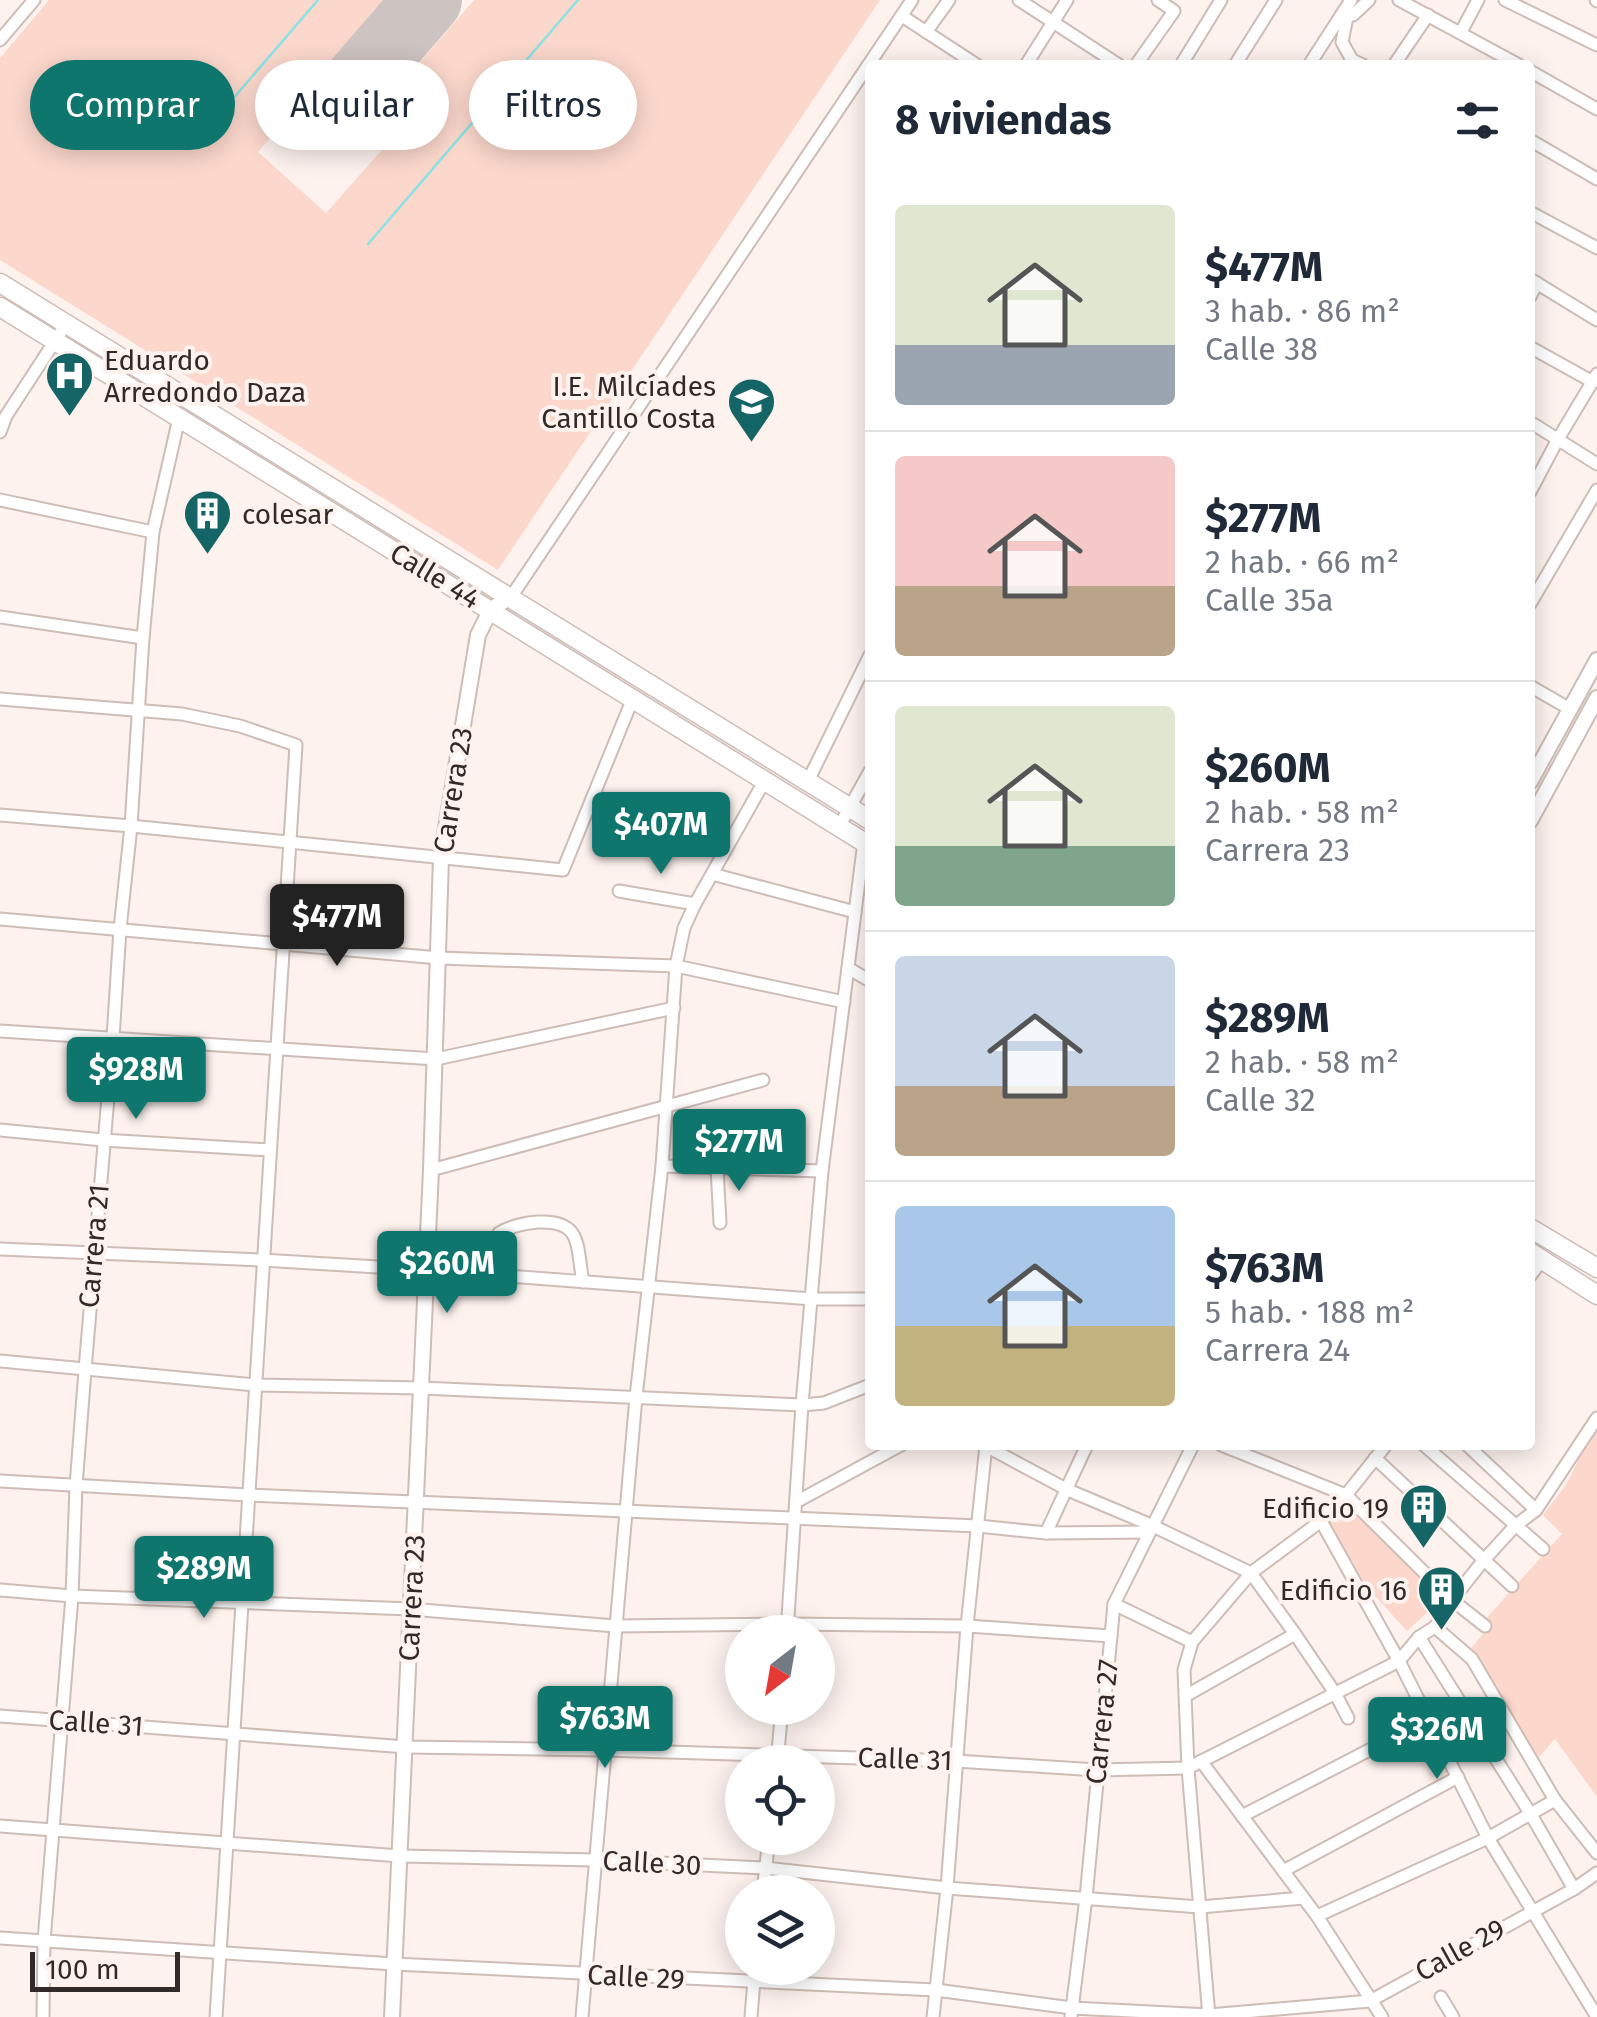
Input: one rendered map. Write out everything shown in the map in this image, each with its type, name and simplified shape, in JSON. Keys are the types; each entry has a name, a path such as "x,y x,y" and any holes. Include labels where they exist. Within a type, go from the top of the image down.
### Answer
{"main road":[{"name":"Calle 44","path":"0,283 865,817"},
{"name":"Calle 44","path":"0,307 865,843"},
{"path":"1535,1231 1597,1268"},
{"path":"1536,1256 1597,1295"}],"street":[{"path":"0,40 34,0"},
{"path":"872,60 912,0"},
{"path":"926,32 949,0"},
{"path":"1019,0 1111,60"},
{"path":"1029,60 1066,0"},
{"path":"1140,60 1174,11 1158,0"},
{"path":"1183,60 1221,0"},
{"path":"1237,60 1276,0"},
{"path":"1312,60 1344,17 1351,0"},
{"path":"1344,17 1353,15 1369,0"},
{"path":"1399,0 1423,8 1510,60"},
{"path":"1461,32 1478,0"},
{"path":"1505,0 1597,45"},
{"path":"1399,60 1423,8"},
{"path":"902,16 969,60"},
{"path":"1344,17 1342,42 1352,60"},
{"path":"491,610 511,597 865,71"},
{"path":"1535,74 1597,109"},
{"path":"1535,143 1597,179"},
{"path":"1535,215 1597,248"},
{"path":"1535,282 1597,320"},
{"path":"0,432 3,415 66,324"},
{"path":"1535,349 1595,378 1535,483"},
{"name":"Carrera 21","path":"43,2017 44,1941 72,1596 84,1370 131,826 143,638 153,532 179,418"},
{"path":"1535,425 1597,464"},
{"path":"1535,595 1597,490"},
{"path":"0,500 153,532"},
{"name":"Carrera 23","path":"392,2017 432,1170 441,858 478,635 491,610"},
{"path":"0,617 143,638"},
{"path":"1535,772 1597,660"},
{"path":"807,783 865,665"},
{"path":"1535,689 1570,709"},
{"path":"0,815 563,870 633,698"},
{"path":"1535,811 1597,698"},
{"path":"0,699 182,714 240,726 296,745 216,2017"},
{"path":"582,2017 636,1398 662,1166 676,966 684,928 695,904 765,780"},
{"path":"840,825 865,780"},
{"path":"789,1615 822,1171 865,856"},
{"path":"712,874 856,912"},
{"path":"619,891 695,904"},
{"path":"0,919 439,958 676,966 844,1002"},
{"path":"848,968 865,978"},
{"path":"0,1031 436,1059 674,1008"},
{"path":"432,1170 763,1080"},
{"path":"0,1130 269,1150"},
{"path":"662,1166 822,1171"},
{"path":"717,1168 720,1223"},
{"path":"485,1276 487,1257 499,1233 524,1223 556,1222 573,1232 583,1282"},
{"path":"0,1249 262,1260 865,1300"},
{"path":"0,1361 255,1385 422,1388 802,1406 824,1403 865,1387"},
{"name":"Calle 31","path":"835,1759 956,1760 1097,1770 1188,1768 1400,1661 1420,1637 1435,1627 1452,1600 1515,1526 1536,1510 1597,1418"},
{"path":"796,1502 892,1450"},
{"path":"933,2017 948,1888 985,1450"},
{"path":"994,1450 1068,1490 1251,1573 1296,1634 1348,1718"},
{"path":"1046,1533 1084,1450"},
{"name":"Carrera 27","path":"1072,2013 1114,1604 1190,1450"},
{"path":"1234,1450 1346,1494 1452,1600 1485,1626"},
{"path":"1260,1460 1265,1450"},
{"path":"1209,2016 1188,1768 1184,1670 1192,1642 1251,1573 1321,1521 1382,1450"},
{"path":"1430,1450 1544,1550"},
{"path":"1472,1450 1536,1510"},
{"path":"1375,1458 1512,1586"},
{"path":"0,1481 248,1496 978,1526 1046,1533 1150,1528"},
{"path":"1321,1521 1400,1661 1488,1838 1597,2017"},
{"path":"0,1590 410,1609 615,1626 725,1627"},
{"path":"1114,1604 1192,1642"},
{"path":"835,1627 967,1626 1111,1636"},
{"path":"1435,1627 1472,1660 1555,1800 1597,1853"},
{"path":"1187,1695 1296,1634"},
{"path":"1420,1637 1574,1888"},
{"name":"Calle 31","path":"0,1716 406,1747 725,1756"},
{"path":"1242,1816 1429,1719"},
{"path":"1201,1762 1317,1916 1382,2017"},
{"path":"1283,1871 1458,1777"},
{"path":"1317,1916 1488,1838 1555,1800"},
{"name":"Calle 30","path":"0,1826 400,1856 766,1868 948,1888 1200,1906 1303,1898"},
{"path":"765,1875 767,1855"},
{"name":"Calle 29","path":"822,1985 936,1990 1072,2013 1209,2016 1370,2000 1597,1873"},
{"name":"Calle 29","path":"0,1938 725,1981"},
{"path":"751,2017 754,1985"},
{"path":"1441,1997 1453,2017"}],"shaded area":[{"path":"49,0 389,0 337,60 255,60 255,150 260,150 326,213 382,150 449,150 449,60 422,60 474,0 880,0 498,570 0,260 0,58"},
{"path":"1597,1422 1597,1797 1555,1739 1539,1757 1468,1652 1488,1628 1483,1622 1562,1534 1543,1515 1566,1485"},
{"path":"1348,1503 1443,1598 1407,1631 1367,1587 1327,1521"}],"waterway":[{"path":"235,96 318,0"},
{"path":"368,244 578,0"}],"runway":[{"path":"376,60 428,0"}],"place":[{"name":"Eduardo Arredondo Daza","path":"69,418"},
{"name":"I.E. Milcíades Cantillo Costa","path":"751,444"},
{"name":"colesar","path":"207,556"},
{"name":"Edificio 19","path":"1424,1550"},
{"name":"Edificio 16","path":"1442,1632"}]}
